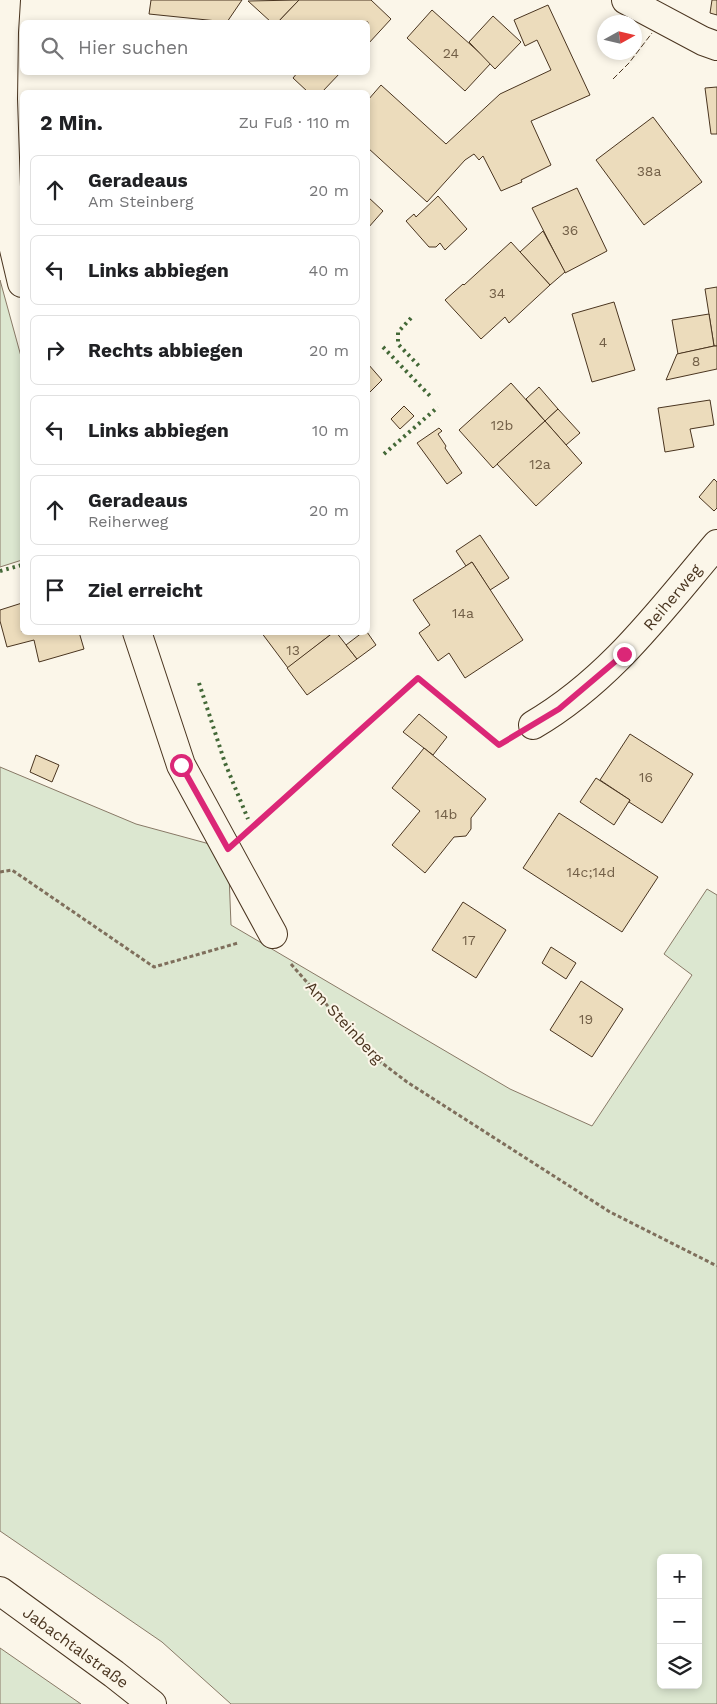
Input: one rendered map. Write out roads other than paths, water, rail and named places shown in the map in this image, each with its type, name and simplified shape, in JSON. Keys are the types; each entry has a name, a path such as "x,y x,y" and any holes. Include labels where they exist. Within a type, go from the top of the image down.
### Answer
{"street":[{"path":"6,0 13,32 3,99 6,187 9,228 20,275"},
{"path":"626,0 703,41 717,46"},
{"name":"Reiherweg","path":"533,724 559,709 624,654 717,544"},
{"path":"138,635 181,765 273,934"},
{"name":"Jabachtalstraße","path":"0,1591 152,1704"}]}
